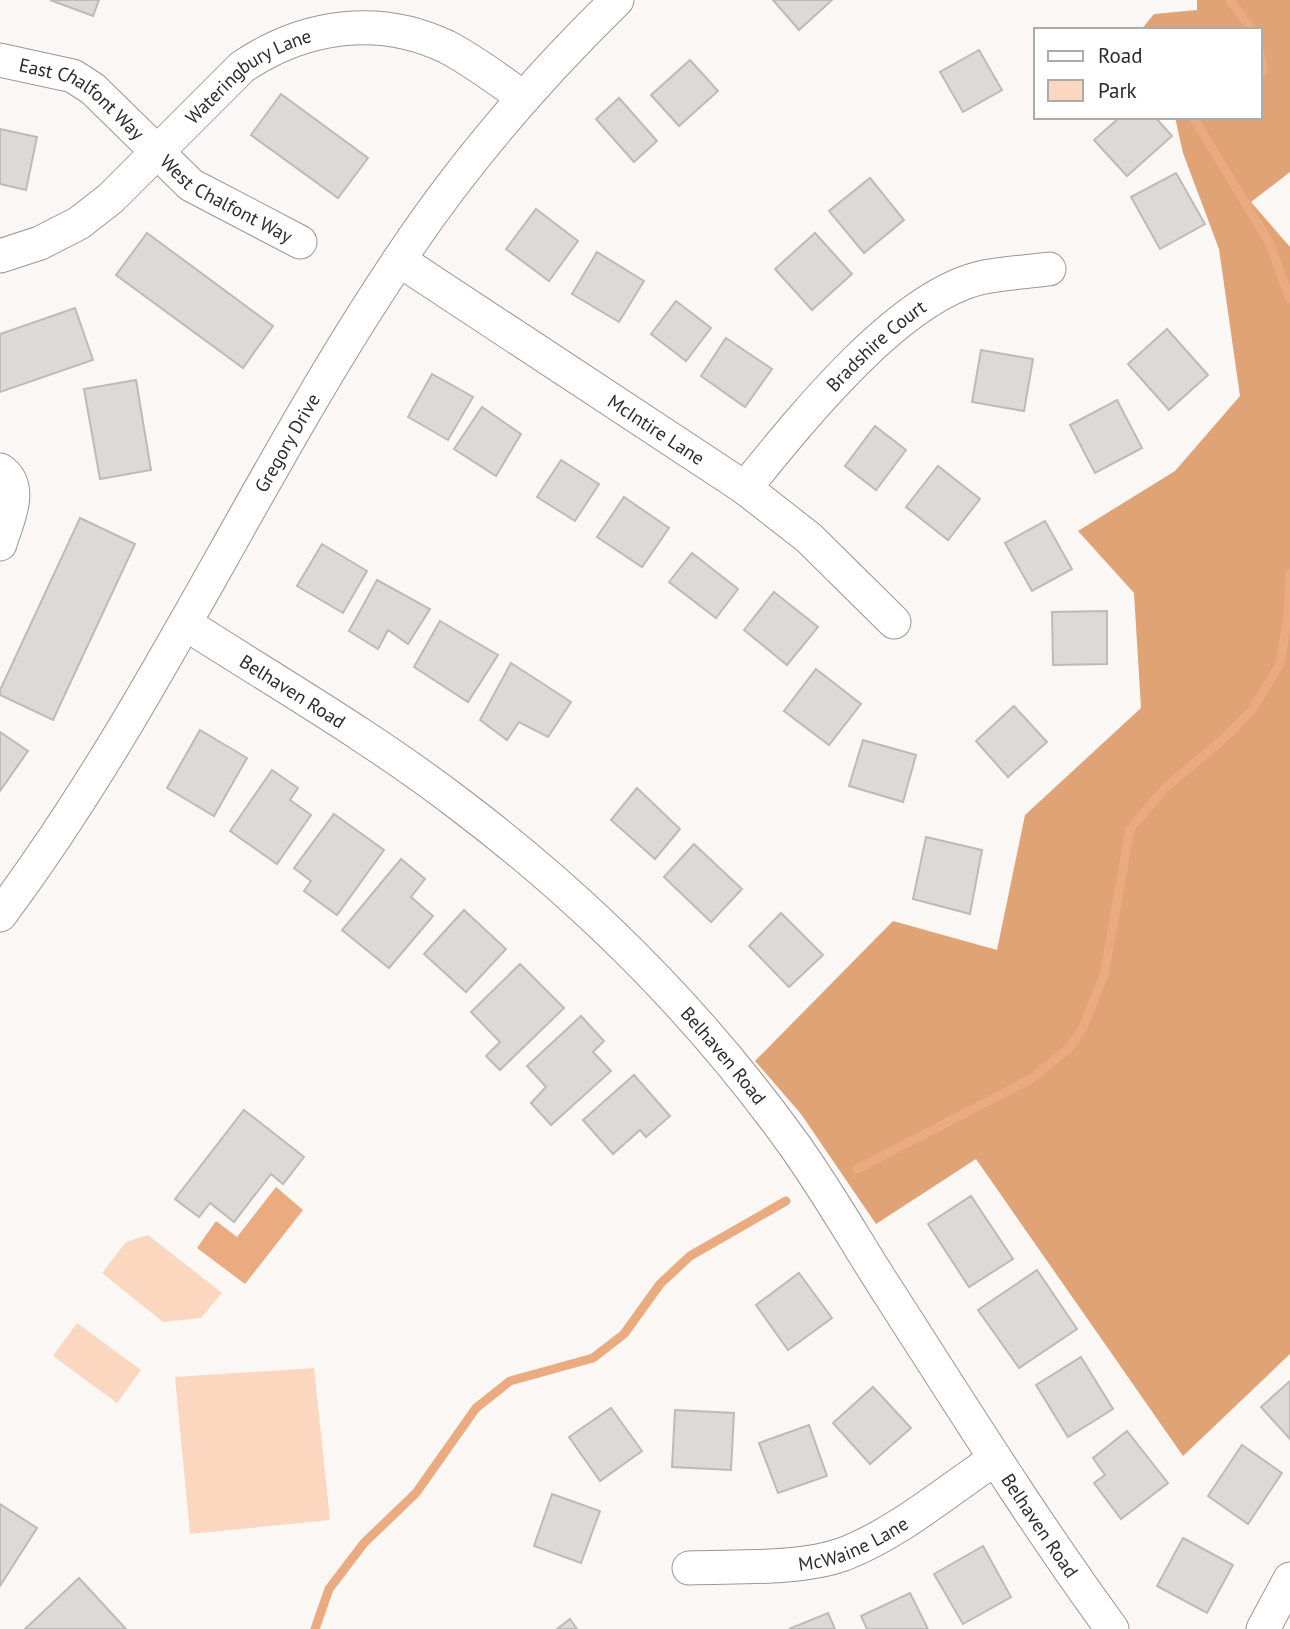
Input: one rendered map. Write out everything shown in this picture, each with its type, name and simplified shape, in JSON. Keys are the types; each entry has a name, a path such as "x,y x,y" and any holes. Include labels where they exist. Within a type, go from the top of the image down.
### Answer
{"street":[{"name":"Gregory Drive","path":"0,915 52,846 186,624 337,358 398,260 437,205 524,98 617,0"},
{"name":"Wateringbury Lane","path":"0,256 40,243 79,223 111,198 219,87 264,53 307,34 368,13 448,48 524,98"},
{"name":"East Chalfont Way","path":"0,60 73,76 93,89 157,150"},
{"name":"West Chalfont Way","path":"157,150 191,185 300,242"},
{"name":"McIntire Lane","path":"398,260 745,488 809,538 894,622"},
{"name":"Bradshire Court","path":"745,488 811,407 866,352 909,316 947,291 979,278 1049,269"},
{"path":"0,470 8,475 15,493 0,544"},
{"name":"Belhaven Road","path":"186,624 366,738 458,803 530,860 631,955 720,1051 795,1146 995,1459 1112,1629"},
{"name":"McWaine Lane","path":"689,1568 814,1562 844,1554 880,1536 995,1459"},
{"path":"1263,1629 1290,1578"}],"green space":[{"path":"148,1235 222,1293 201,1318 163,1322 102,1273 126,1242"},
{"path":"77,1323 141,1370 117,1403 53,1356"},
{"path":"314,1368 330,1520 190,1534 175,1377"}],"shaded area":[{"path":"1197,0 1290,0 1290,172 1251,202 1290,247 1290,1354 1183,1456 976,1159 876,1224 801,1114 755,1061 893,921 997,950 1025,815 1141,708 1134,593 1078,531 1175,471 1240,396 1219,249 1183,153 1175,119 1262,119 1262,28 1143,28 1154,14 1197,10"},
{"path":"276,1187 303,1210 245,1284 197,1248 216,1221 237,1237"}],"building":[{"path":"50,0 99,0 93,16"},
{"path":"773,0 832,0 799,30"},
{"path":"979,50 1002,90 963,112 940,72"},
{"path":"690,60 718,91 679,126 651,95"},
{"path":"281,94 368,158 338,198 251,135"},
{"path":"619,98 657,141 634,162 596,119"},
{"path":"1118,119 1157,119 1172,136 1127,176 1094,140"},
{"path":"0,129 37,137 26,190 0,184"},
{"path":"1176,173 1205,224 1160,249 1131,197"},
{"path":"870,178 904,220 864,253 829,211"},
{"path":"536,209 578,241 549,281 506,249"},
{"path":"147,233 273,326 243,368 116,275"},
{"path":"815,233 852,274 812,310 775,269"},
{"path":"597,252 644,281 619,322 572,294"},
{"path":"676,301 711,328 686,361 651,334"},
{"path":"75,308 93,360 0,392 0,334"},
{"path":"1167,329 1208,375 1169,410 1128,364"},
{"path":"726,338 772,369 745,407 701,376"},
{"path":"981,350 1033,359 1024,411 972,402"},
{"path":"432,374 473,397 448,440 408,417"},
{"path":"136,380 151,470 100,479 84,389"},
{"path":"1117,400 1142,448 1095,473 1070,425"},
{"path":"482,407 521,434 496,476 454,449"},
{"path":"875,426 906,450 876,490 845,466"},
{"path":"561,460 599,484 575,521 537,497"},
{"path":"938,466 980,499 948,540 906,507"},
{"path":"624,497 669,528 642,567 597,537"},
{"path":"80,518 135,544 53,720 0,695 0,690"},
{"path":"1045,521 1072,569 1032,591 1005,543"},
{"path":"322,544 367,571 343,613 297,586"},
{"path":"692,553 738,589 716,618 669,582"},
{"path":"377,580 430,609 408,644 388,630 378,649 349,631"},
{"path":"774,592 818,627 787,665 744,630"},
{"path":"1107,611 1107,664 1053,665 1052,612"},
{"path":"440,621 498,655 468,702 414,667"},
{"path":"511,663 571,702 548,737 519,722 507,740 480,720"},
{"path":"816,669 861,704 829,745 784,711"},
{"path":"1014,706 1047,742 1008,777 976,741"},
{"path":"200,730 247,758 214,816 167,788"},
{"path":"0,732 28,751 0,791"},
{"path":"863,740 916,755 903,802 849,786"},
{"path":"272,770 298,788 290,800 311,815 277,864 230,831"},
{"path":"637,788 680,829 655,859 611,820"},
{"path":"334,814 384,850 337,915 304,891 311,881 294,868"},
{"path":"926,837 982,850 970,914 913,899"},
{"path":"694,844 742,889 711,922 664,877"},
{"path":"401,859 425,879 411,897 433,916 389,968 342,930"},
{"path":"464,910 506,949 466,992 424,954"},
{"path":"781,913 823,955 789,987 749,946"},
{"path":"520,964 564,1008 500,1070 486,1056 500,1042 471,1012"},
{"path":"581,1016 604,1041 593,1052 611,1071 551,1125 531,1103 546,1087 527,1066"},
{"path":"634,1075 670,1116 646,1137 640,1130 613,1154 583,1120"},
{"path":"244,1110 304,1157 283,1184 271,1174 234,1222 210,1203 199,1217 175,1199"},
{"path":"971,1196 1013,1259 969,1287 928,1224"},
{"path":"1037,1270 1077,1329 1019,1368 978,1310"},
{"path":"799,1273 832,1318 788,1350 756,1305"},
{"path":"1081,1357 1113,1409 1068,1437 1036,1385"},
{"path":"1290,1381 1290,1439 1261,1407"},
{"path":"873,1387 911,1428 870,1464 833,1423"},
{"path":"611,1408 642,1451 600,1481 569,1437"},
{"path":"675,1410 734,1413 731,1470 672,1467"},
{"path":"809,1425 827,1476 778,1493 759,1443"},
{"path":"1127,1431 1168,1483 1121,1519 1094,1483 1105,1475 1093,1458"},
{"path":"1242,1445 1282,1473 1248,1524 1208,1496"},
{"path":"552,1494 600,1511 581,1563 534,1546"},
{"path":"0,1504 37,1528 0,1586"},
{"path":"1183,1538 1233,1565 1207,1613 1157,1586"},
{"path":"983,1546 1011,1597 963,1624 934,1574"},
{"path":"79,1578 126,1629 25,1629"},
{"path":"910,1593 928,1629 867,1629 861,1616"},
{"path":"828,1613 835,1629 789,1629"},
{"path":"570,1619 577,1629 557,1629"}],"waterway":[{"path":"1230,0 1251,28"},
{"path":"1262,64 1262,71"},
{"path":"1194,119 1269,242 1290,299"},
{"path":"857,1169 1031,1079 1069,1048 1083,1028 1104,975 1130,829 1165,788 1229,734 1252,710 1280,664 1288,615 1290,573"},
{"path":"315,1629 329,1589 364,1543 416,1493 476,1408 510,1381 593,1358 624,1334 660,1284 690,1256 786,1201"}]}
